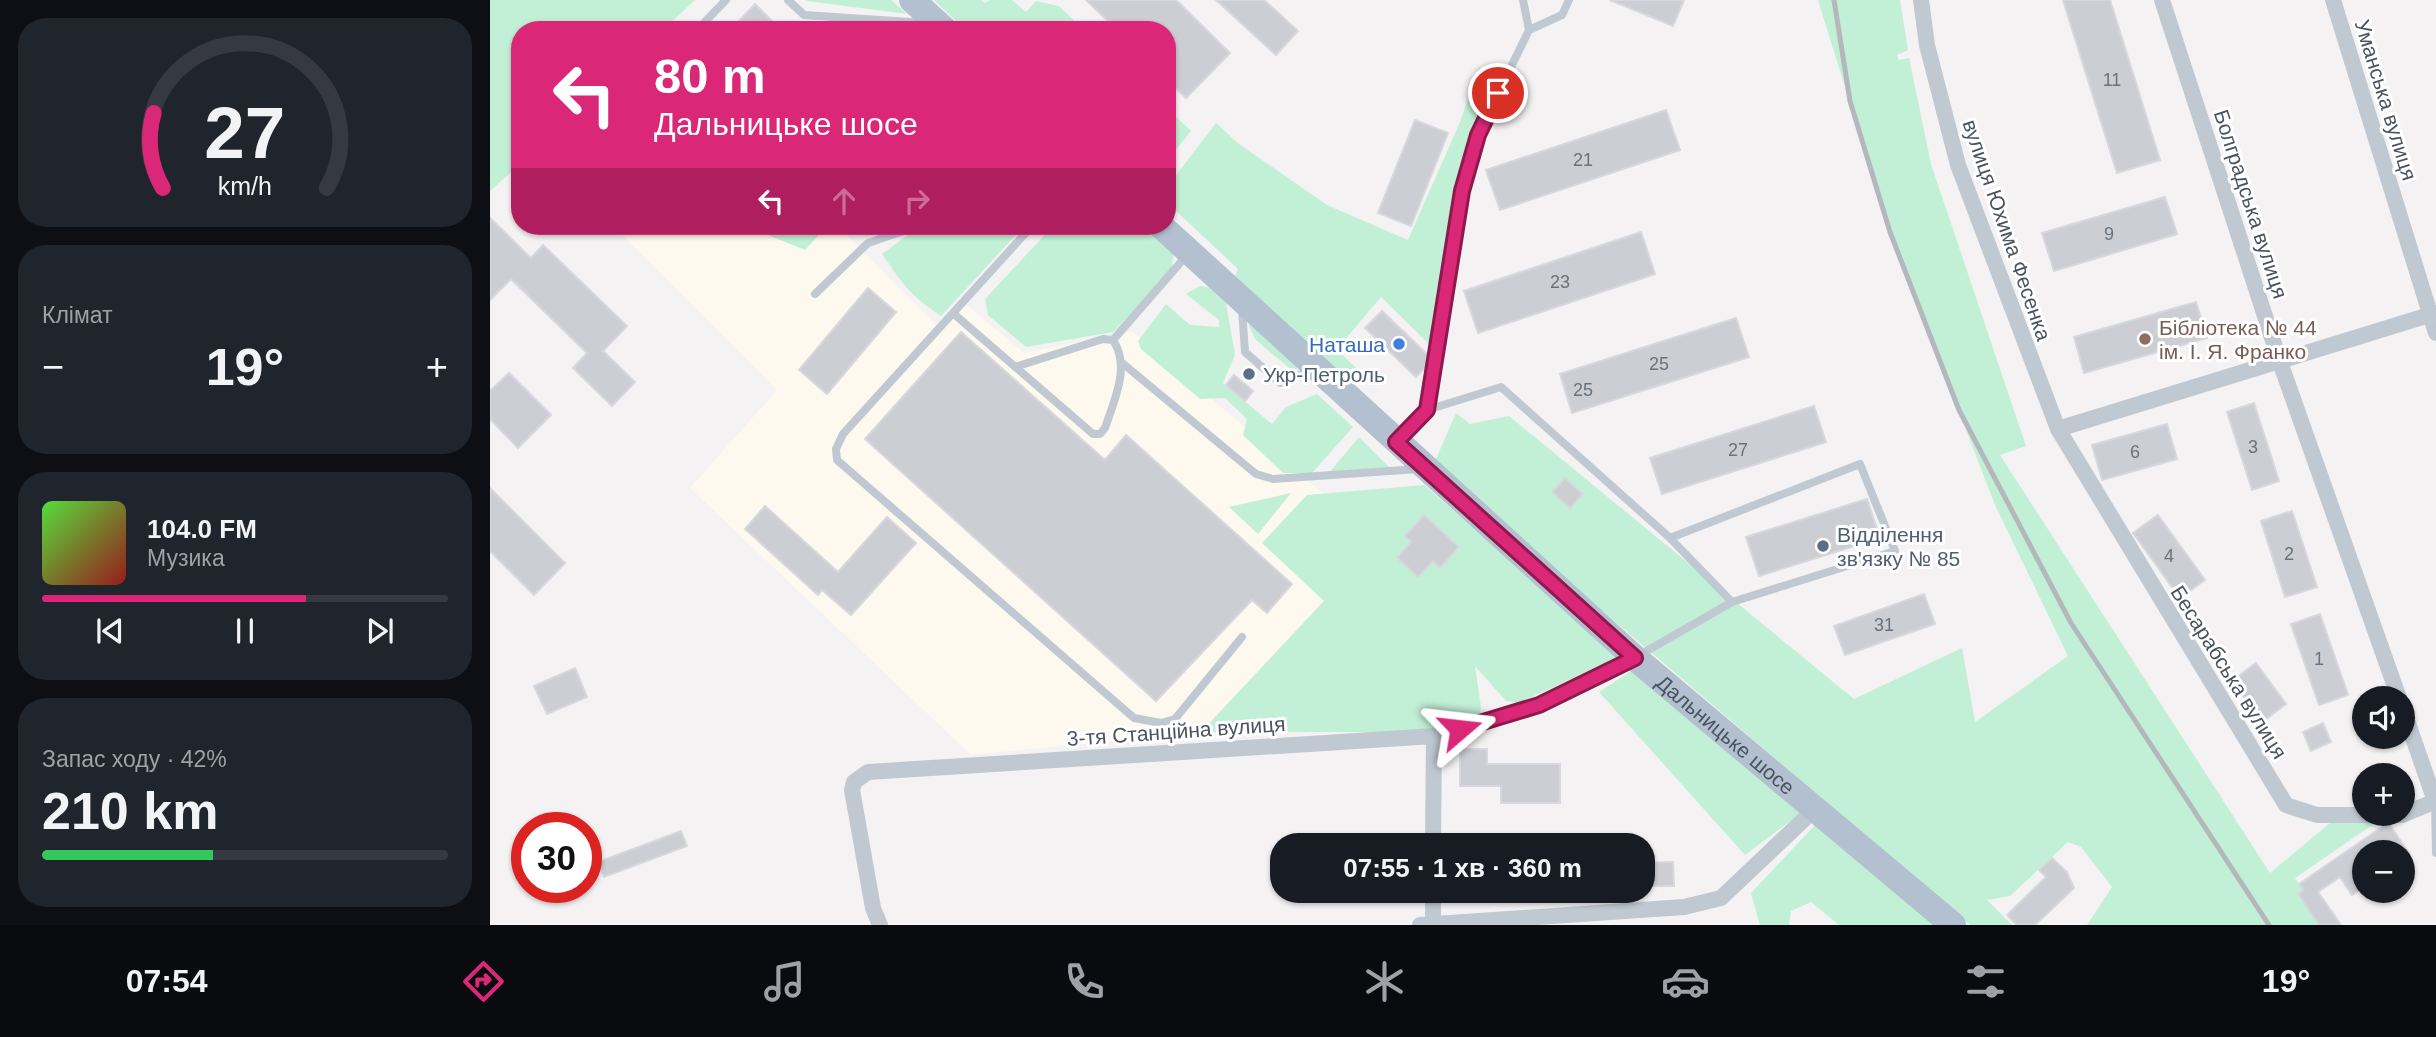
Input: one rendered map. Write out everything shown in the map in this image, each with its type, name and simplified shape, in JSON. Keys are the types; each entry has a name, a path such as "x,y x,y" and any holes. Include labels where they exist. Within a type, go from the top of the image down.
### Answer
{"main road":[{"path":"912,0 935,21"},
{"name":"Дальницьке шосе","path":"1170,235 1635,658 1953,925"}],"street":[{"name":"вулиця Юхима Фесенка","path":"1921,0 1927,46 1958,166 2058,429"},
{"name":"Болградська вулиця","path":"2162,0 2280,362 2395,686"},
{"name":"Уманська вулиця","path":"2333,0 2433,314 2436,333"},
{"path":"2058,429 2433,314"},
{"name":"Бесарабська вулиця","path":"2058,429 2286,805 2316,815 2402,815 2436,801"},
{"name":"3-тя Станційна вулиця","path":"880,925 873,908 852,790 854,782 868,772 1434,736 1539,705 1635,658"},
{"path":"1433,833 1434,736"},
{"path":"2415,742 2436,801"},
{"path":"1420,925 1685,907 1721,898 1815,809"},
{"path":"1433,903 1433,924"}],"lane":[{"path":"706,21 726,0"},
{"path":"788,0 804,15 873,21"},
{"path":"1427,410 1462,191 1478,135 1529,30 1523,0"},
{"path":"1529,30 1562,15 1569,0"},
{"path":"815,294 867,243 891,235"},
{"path":"1024,235 843,434 836,449 837,460 1134,718 1161,723 1175,719 1242,636"},
{"path":"1113,340 1189,253"},
{"path":"954,314 1093,434 1100,434 1105,428 1118,385 1120,351 1113,340"},
{"path":"1015,367 1102,339 1113,340"},
{"path":"1121,362 1256,474 1273,479 1426,469"},
{"path":"1396,442 1427,410 1501,387 1670,538 1732,603"},
{"path":"1635,658 1732,603 1895,551 1860,464 1670,538"},
{"path":"2436,801 2436,853"}],"shaded area":[{"path":"622,235 768,235 805,250 819,235 846,235 936,325 962,301 1024,353 1132,331 1379,541 1201,732 971,755 690,488 777,390"}],"green space":[{"path":"490,0 695,0 673,21 511,21 511,172 490,191"},
{"path":"805,0 891,0 907,14 807,1"},
{"path":"934,0 981,0 985,3 990,0 1012,0 1026,12 1036,1 1059,6 1075,21 956,21"},
{"path":"1818,0 1900,0 1908,50 1897,55 1899,60 1909,58 1931,164 2026,446 2000,455 2270,873 2330,823 2352,822 2352,826 2371,826 2295,878 2303,890 2298,895 2319,925 2087,925 2112,887 2081,847 2068,842 2010,896 1987,900 2012,925 1970,925 1433,466 1456,413 1470,424 1509,416 1854,699 1962,648 1975,722 2068,656 1995,505 1890,232"},
{"path":"1479,67 1492,88 1453,200 1456,220 1434,349 1381,297 1337,349 1360,372 1350,396 1231,286 1238,269 1176,211 1176,175 1216,123 1239,144 1327,205 1408,240 1460,122"},
{"path":"1176,117 1191,131 1176,150"},
{"path":"768,235 819,235 805,250"},
{"path":"908,235 1016,235 941,316 907,288 882,254"},
{"path":"1045,235 1156,235 1174,250 1172,266 1166,277 1113,332 1026,347 988,315 985,299"},
{"path":"1200,286 1212,288 1226,303 1235,355 1223,383 1272,424 1286,407 1317,394 1353,427 1312,473 1283,473 1243,435 1247,419 1225,398 1200,399 1141,349 1138,341 1166,304 1190,325 1219,327 1219,320 1186,294"},
{"path":"1253,320 1297,361 1296,374 1255,339 1249,326"},
{"path":"1359,437 1391,469 1328,474"},
{"path":"1424,485 1620,656 1519,703 1506,701 1475,666 1481,708 1475,732 1201,732 1324,601 1262,543 1307,495"},
{"path":"1291,493 1258,534 1229,507"},
{"path":"1634,669 1805,810 1745,855 1599,692"},
{"path":"1817,823 1940,925 1839,925 1811,902 1791,911 1789,925 1760,925 1751,893"}],"building":[{"path":"1086,0 1176,0 1230,53 1186,98 1176,88 1176,21 1108,21"},
{"path":"1216,0 1264,0 1298,31 1276,55"},
{"path":"1610,0 1684,0 1673,26"},
{"path":"2063,0 2110,0 2160,160 2117,173"},
{"path":"755,4 772,21 739,21"},
{"path":"1666,110 1680,150 1500,210 1486,170"},
{"path":"1415,120 1448,133 1411,226 1378,213"},
{"path":"2165,197 2177,234 2054,271 2042,233"},
{"path":"490,218 531,258 543,245 627,326 603,351 635,382 612,406 573,368 587,353 511,279 490,300"},
{"path":"1641,232 1655,274 1478,333 1464,291"},
{"path":"868,288 896,312 827,394 799,370"},
{"path":"2196,302 2207,338 2084,373 2074,337"},
{"name":"Наташа","path":"1382,311 1429,356 1428,365 1416,377 1365,328"},
{"path":"1736,318 1749,357 1572,413 1560,374"},
{"path":"961,332 1105,460 1126,435 1292,584 1267,613 1252,600 1156,701 865,439"},
{"path":"509,373 551,415 518,448 490,419 490,391"},
{"path":"1234,375 1253,391 1245,401 1226,385"},
{"path":"2254,403 2279,481 2252,490 2227,412"},
{"path":"1814,406 1826,442 1662,494 1650,458"},
{"path":"2167,424 2177,459 2102,480 2092,445"},
{"path":"1565,478 1583,494 1570,508 1552,492"},
{"path":"490,488 565,563 534,595 490,551"},
{"path":"1867,499 1880,538 1759,576 1746,537"},
{"path":"765,506 838,572 887,517 916,543 851,615 822,590 818,595 745,529"},
{"path":"2292,511 2317,587 2285,597 2261,521"},
{"path":"1424,515 1459,547 1440,568 1433,561 1418,577 1397,558 1411,542 1405,536"},
{"path":"2158,515 2205,580 2180,598 2133,533"},
{"path":"1924,594 1935,624 1845,655 1834,626"},
{"path":"2320,614 2348,695 2319,705 2291,624"},
{"path":"2256,663 2286,704 2262,722 2232,681"},
{"path":"575,668 587,697 547,714 534,686"},
{"path":"2323,723 2331,742 2311,751 2303,732"},
{"path":"1460,749 1487,749 1487,764 1560,764 1560,803 1501,803 1501,786 1460,786"},
{"path":"2384,826 2391,826 2400,840 2363,840"},
{"path":"681,831 687,846 604,877 602,861"},
{"path":"2352,848 2352,895 2340,877 2318,892 2341,925 2319,925 2298,894 2303,890 2299,884"},
{"path":"2052,858 2067,872 2074,888 2035,925 2017,925 2007,915 2046,877 2039,870"},
{"path":"1673,862 1674,886 1655,886 1655,863"}],"railway":[{"path":"1834,0 1850,101 1890,232 1959,410 2071,623 2269,925"}],"place":[{"name":"Бібліотека № 44 ім. І. Я. Франко","path":"2145,339"},
{"name":"Наташа","path":"1399,344"},
{"name":"Укр-Петроль","path":"1249,374"},
{"name":"Відділення зв'язку № 85","path":"1823,546"}],"route":[{"path":"1460,729 1539,705 1635,658 1396,442 1427,410 1454,256 1462,191 1478,135 1498,93"}]}
